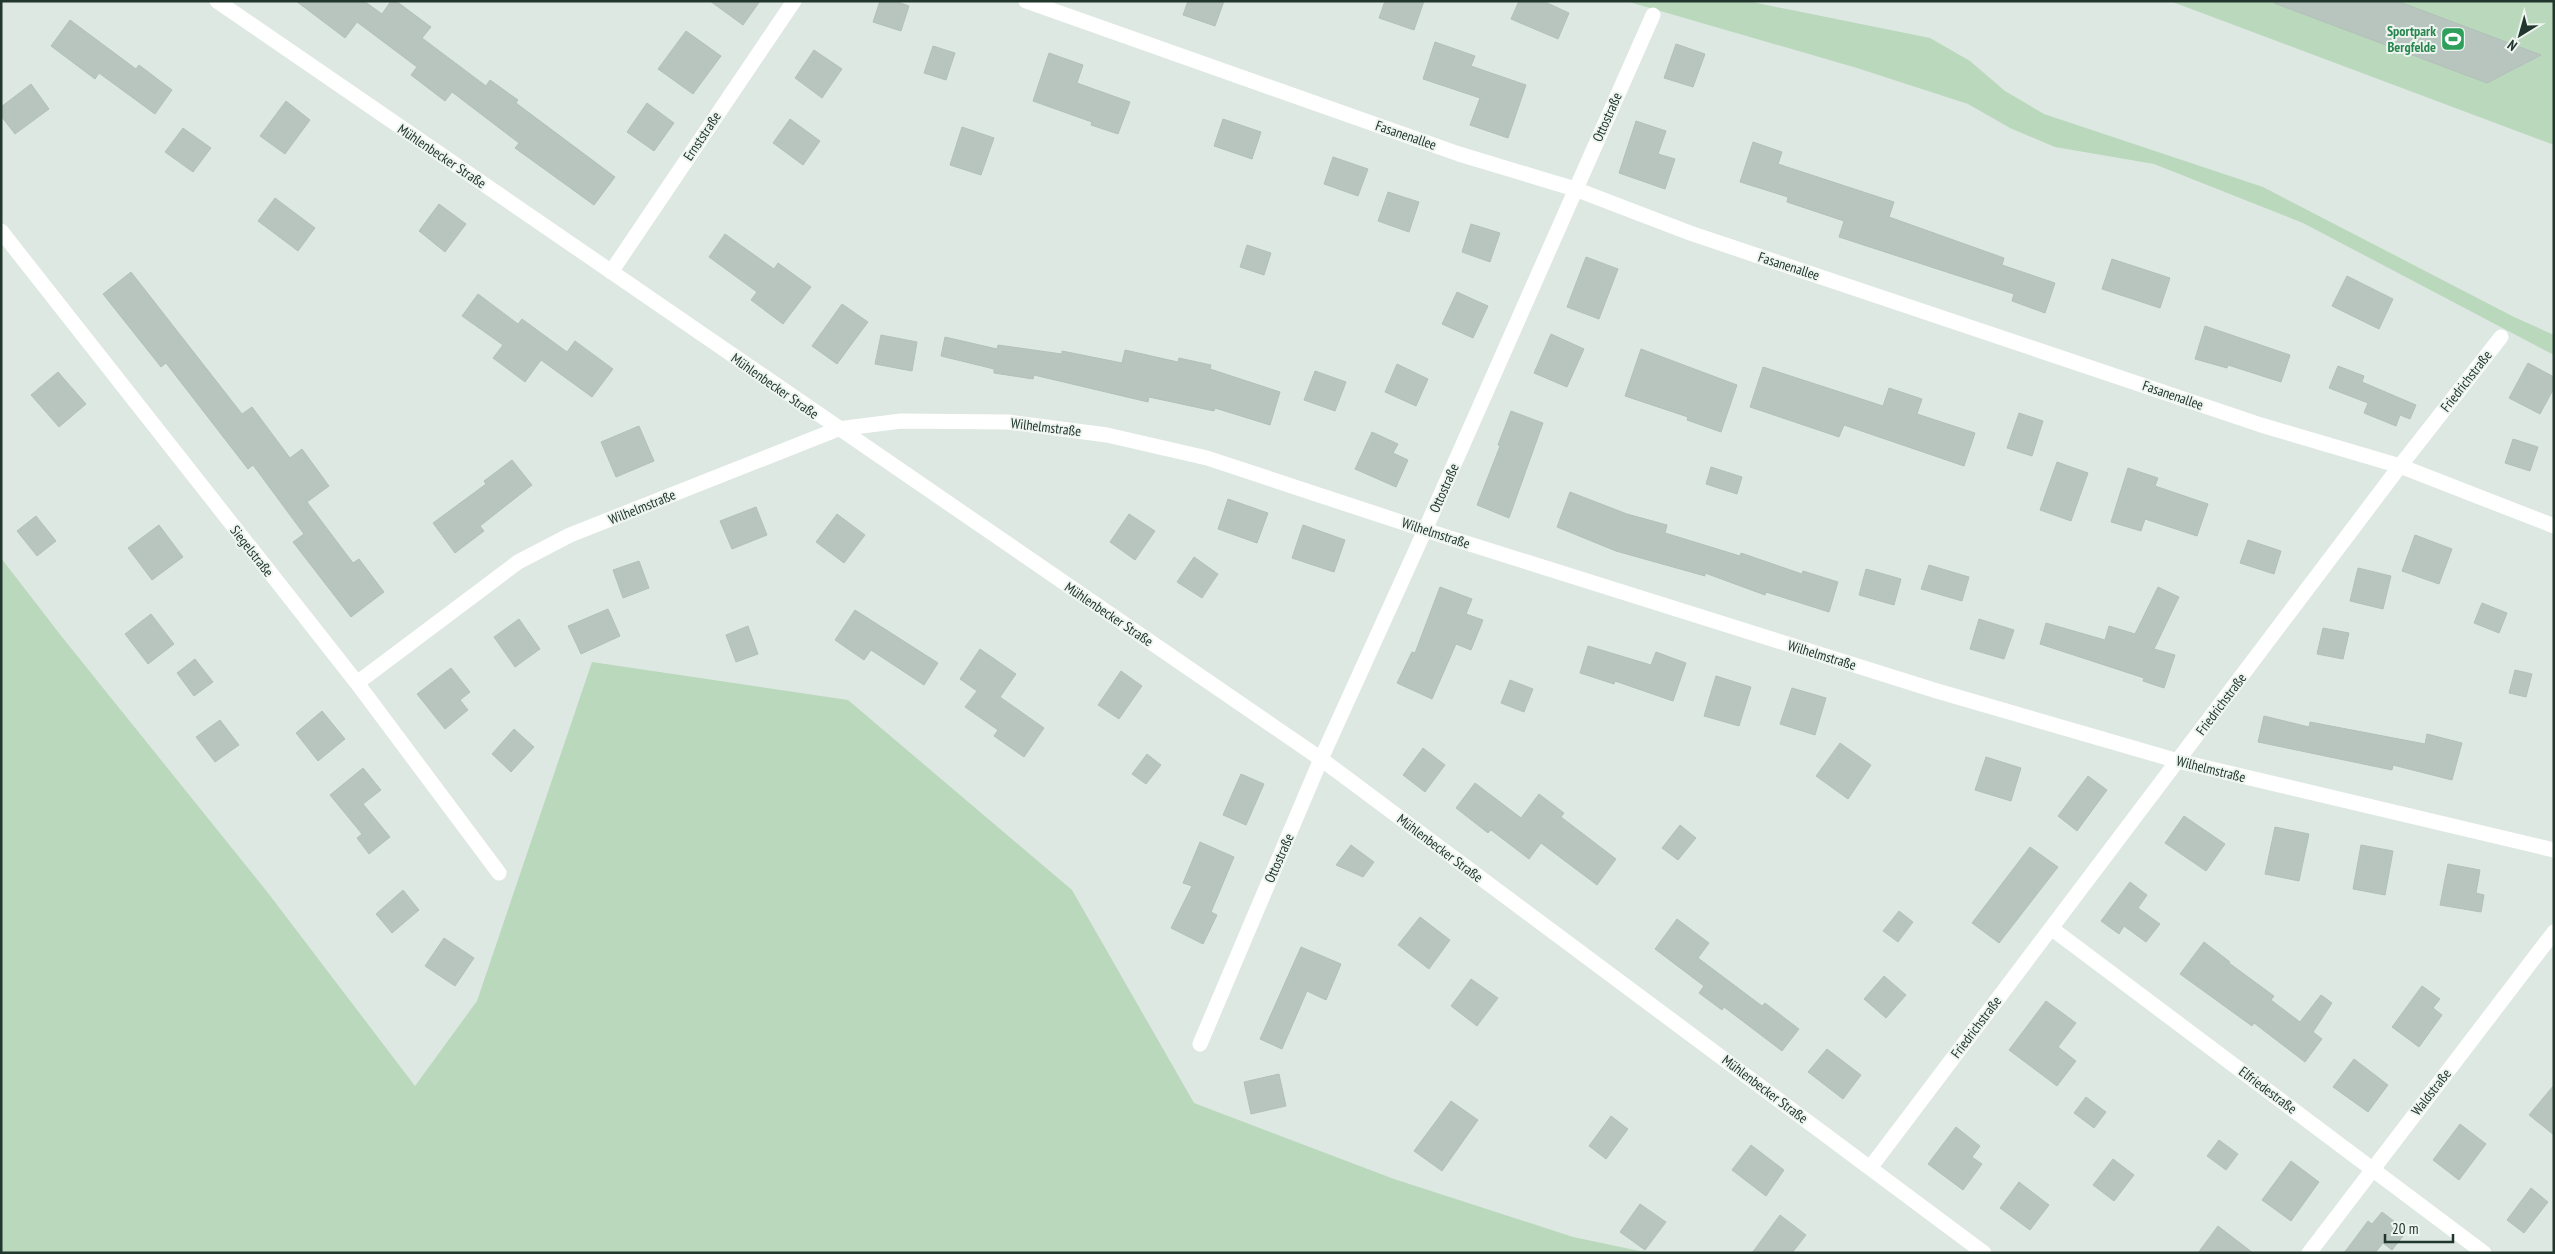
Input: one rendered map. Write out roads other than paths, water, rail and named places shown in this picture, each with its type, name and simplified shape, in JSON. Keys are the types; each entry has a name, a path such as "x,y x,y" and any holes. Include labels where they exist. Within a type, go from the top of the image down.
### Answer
{"street":[{"name":"Mühlenbecker Straße","path":"217,1 1321,759 1984,1253"},
{"name":"Ernststraße","path":"611,272 794,1"},
{"name":"Fasanenallee","path":"1026,1 1459,154 1575,189 1690,233 2261,425 2400,466 2554,526"},
{"name":"Ottostraße","path":"1200,1044 1321,759 1425,530 1653,15"},
{"name":"Siegelstraße","path":"1,231 357,684 499,873"},
{"name":"Friedrichstraße","path":"1870,1168 2400,466 2501,337"},
{"name":"Wilhelmstraße","path":"357,684 503,573 540,549 570,535 838,429 901,422 978,421 1039,426 1107,435 1208,458 1425,530 1937,691 2178,761 2554,850"},
{"name":"Elfriedestraße","path":"2051,928 2484,1253"},
{"name":"Waldstraße","path":"2309,1253 2554,932"}],"place":[{"name":"Sportpark Bergfelde","path":"2453,39"}]}
